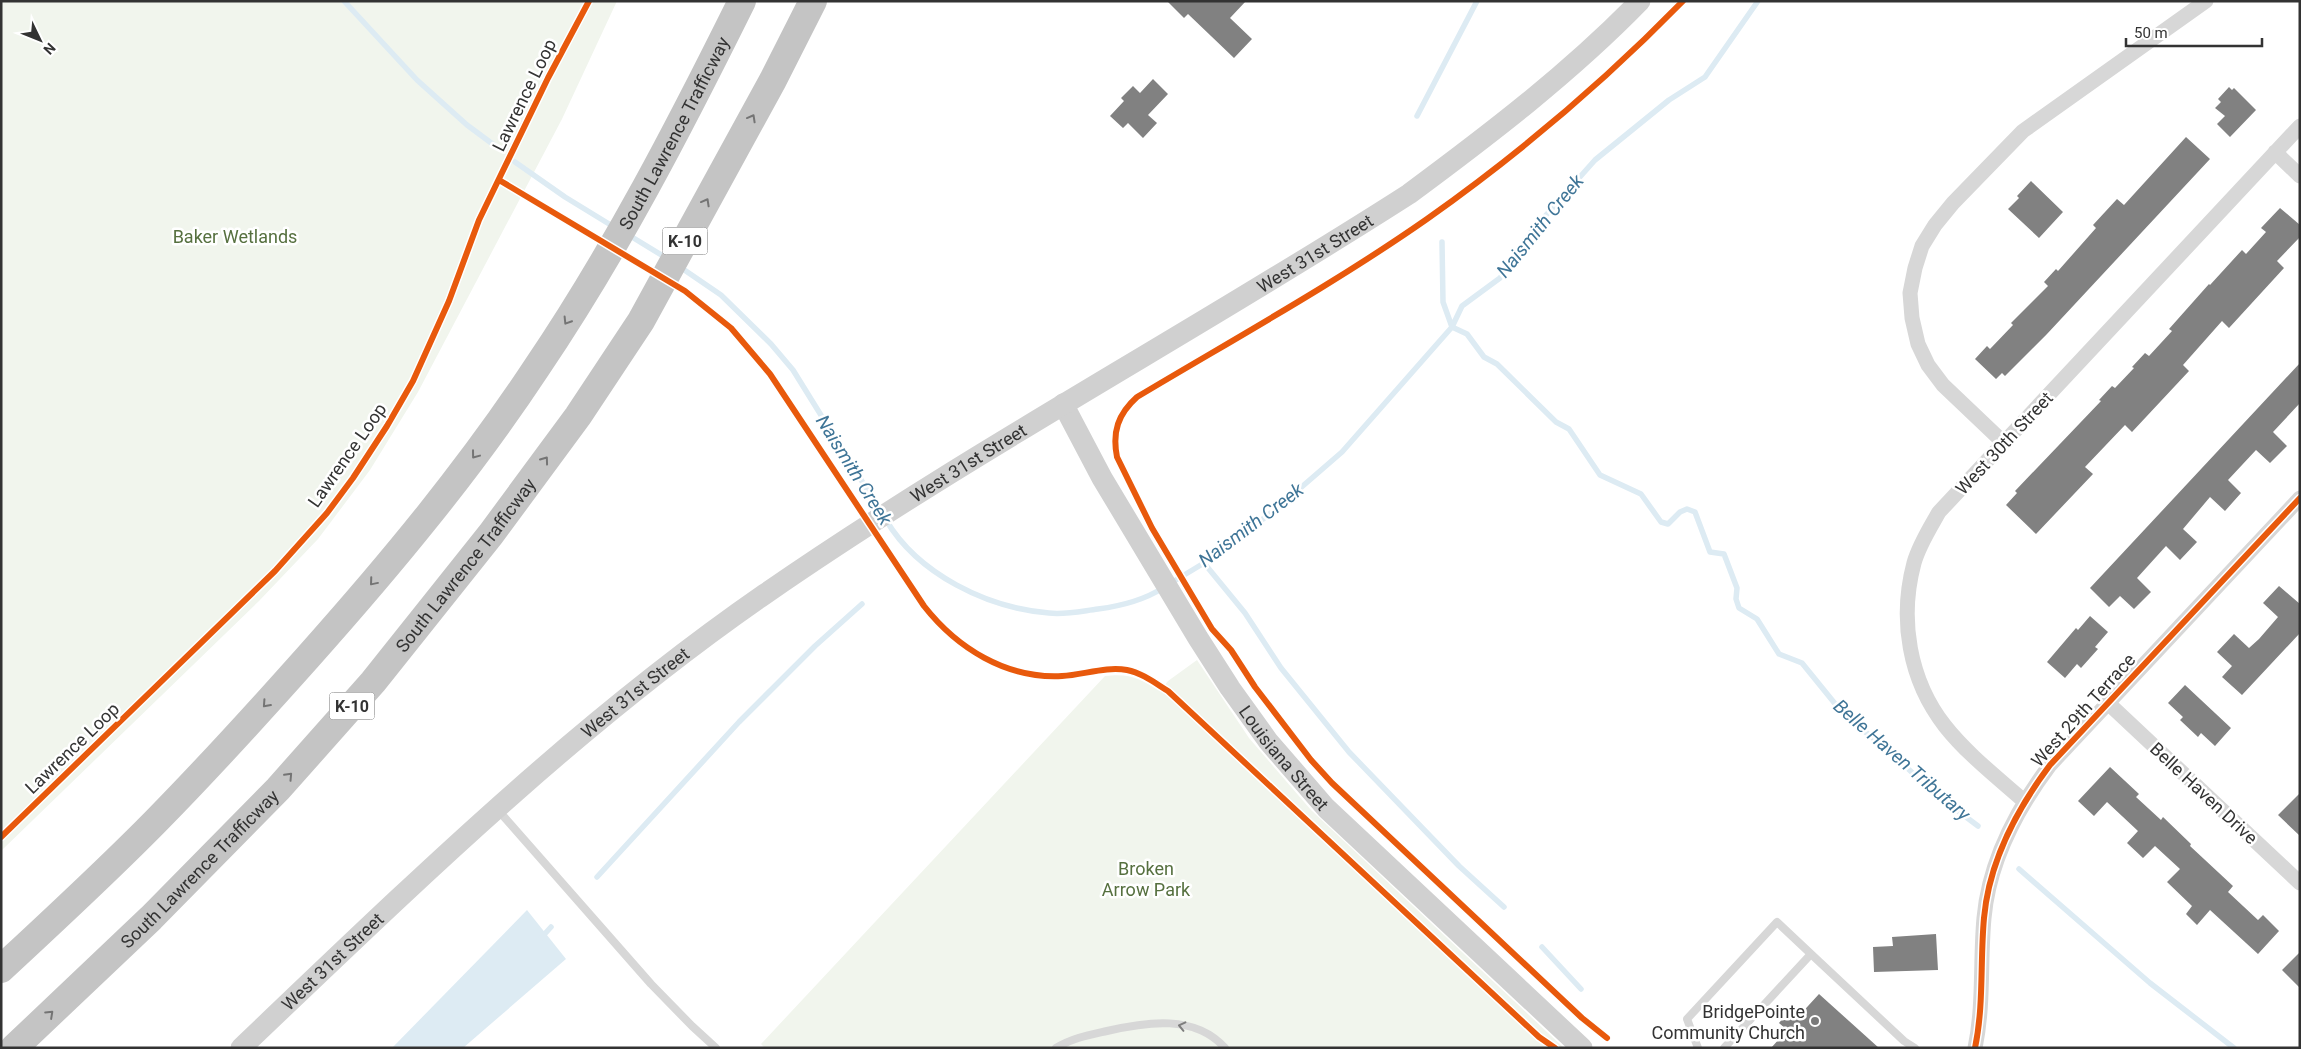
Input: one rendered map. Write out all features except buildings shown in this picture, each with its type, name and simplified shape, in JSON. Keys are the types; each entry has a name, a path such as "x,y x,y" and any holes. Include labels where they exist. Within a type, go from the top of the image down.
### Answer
{"highway":[{"name":"South Lawrence Trafficway","path":"1,969 122,855 270,700 365,591 483,445 538,367 592,280 673,135 742,1"},
{"name":"South Lawrence Trafficway","path":"14,1048 213,857 342,718 402,647 491,534 588,402 641,321 813,1"}],"main road":[{"name":"West 31st Street","path":"241,1048 402,894 563,749 671,663 765,594 957,468 1409,194 1546,87 1640,1"},
{"name":"Louisiana Street","path":"1063,404 1102,478 1138,535 1198,638 1249,716 1297,776 1326,808 1582,1048"}],"street":[{"path":"2004,443 1942,385 1928,365 1918,344 1912,318 1910,293 1922,246 1935,225 1953,203 2024,131 2206,1"},
{"name":"West 30th Street","path":"2024,802 1957,740 1932,707 1915,670 1906,622 1914,562 1924,538 1939,512 2300,126"},
{"path":"2275,152 2300,176"},
{"name":"West 29th Terrace","path":"1975,1048 1981,1012 1984,916 1989,888 1999,856 2024,802 2050,765 2300,498"},
{"name":"Belle Haven Drive","path":"2108,703 2300,883"}],"lane":[{"path":"496,809 651,984 716,1048"},
{"path":"1698,1048 1687,1019 1777,922 1904,1041 1915,1048"},
{"path":"1724,1048 1811,954"},
{"path":"1056,1048 1082,1036 1133,1025 1166,1022 1186,1026 1207,1034 1225,1048"}],"green space":[{"name":"Baker Wetlands","path":"1,1 617,1 562,119 418,392 370,470 318,539 259,601 1,851"},
{"name":"Broken Arrow Park","path":"1197,660 1249,738 1311,810 1564,1048 765,1048 761,1044 1105,676 1128,676 1160,691 1168,681"}],"shaded area":[{"path":"527,910 566,959 463,1048 392,1048"}],"waterway":[{"name":"Naismith Creek","path":"344,1 417,80 467,125 498,148"},
{"path":"1417,116 1477,1"},
{"name":"Naismith Creek","path":"1171,583 1204,563 1275,510 1342,452 1452,327 1462,306 1500,278 1531,232 1595,160 1669,100 1705,77 1758,1"},
{"name":"Naismith Creek","path":"515,162 565,197 614,227"},
{"name":"Naismith Creek","path":"627,234 668,259"},
{"name":"Belle Haven Tributary","path":"1442,242 1443,302 1452,327 1467,334 1484,357 1497,364 1556,422 1569,429 1600,475 1641,494 1661,522 1668,524 1680,512 1687,509 1695,512 1710,552 1724,554 1737,588 1736,599 1739,608 1757,619 1779,654 1802,663 1845,716 1887,749 1934,793 1978,826"},
{"name":"Naismith Creek","path":"680,267 721,295 771,344 793,370 881,512"},
{"name":"Naismith Creek","path":"886,520 916,557 935,572 979,596 1026,610 1061,614 1107,608 1140,599 1163,588"},
{"path":"1204,563 1245,613 1281,668 1349,752 1459,866 1504,907"},
{"path":"597,877 739,722 815,646 862,604"},
{"name":"Belle Haven Tributary","path":"2019,869 2150,983 2234,1048"},
{"path":"541,938 551,927"},
{"path":"1542,947 1581,989"}],"cycle path":[{"name":"Lawrence Loop","path":"1,837 275,571 327,513 353,478 387,426 413,381 449,301 479,220 548,78 589,1"},
{"path":"1607,1038 1582,1018 1332,783 1311,760 1255,687 1231,650 1212,629 1152,528 1117,457 1115,439 1121,417 1130,403 1137,397 1284,311 1427,219 1495,169 1560,116 1623,60 1683,1"},
{"path":"499,180 685,291 731,328 770,374 924,606 952,635 984,658 1021,672 1041,676 1062,676 1111,669 1127,670 1143,676 1168,691 1539,1037 1555,1048"},
{"path":"1975,1048 1980,1016 1983,934 1987,897 1998,857 2006,837 2026,800 2050,765 2300,498"}],"place":[{"name":"BridgePointe Community Church","path":"1815,1021"}]}
